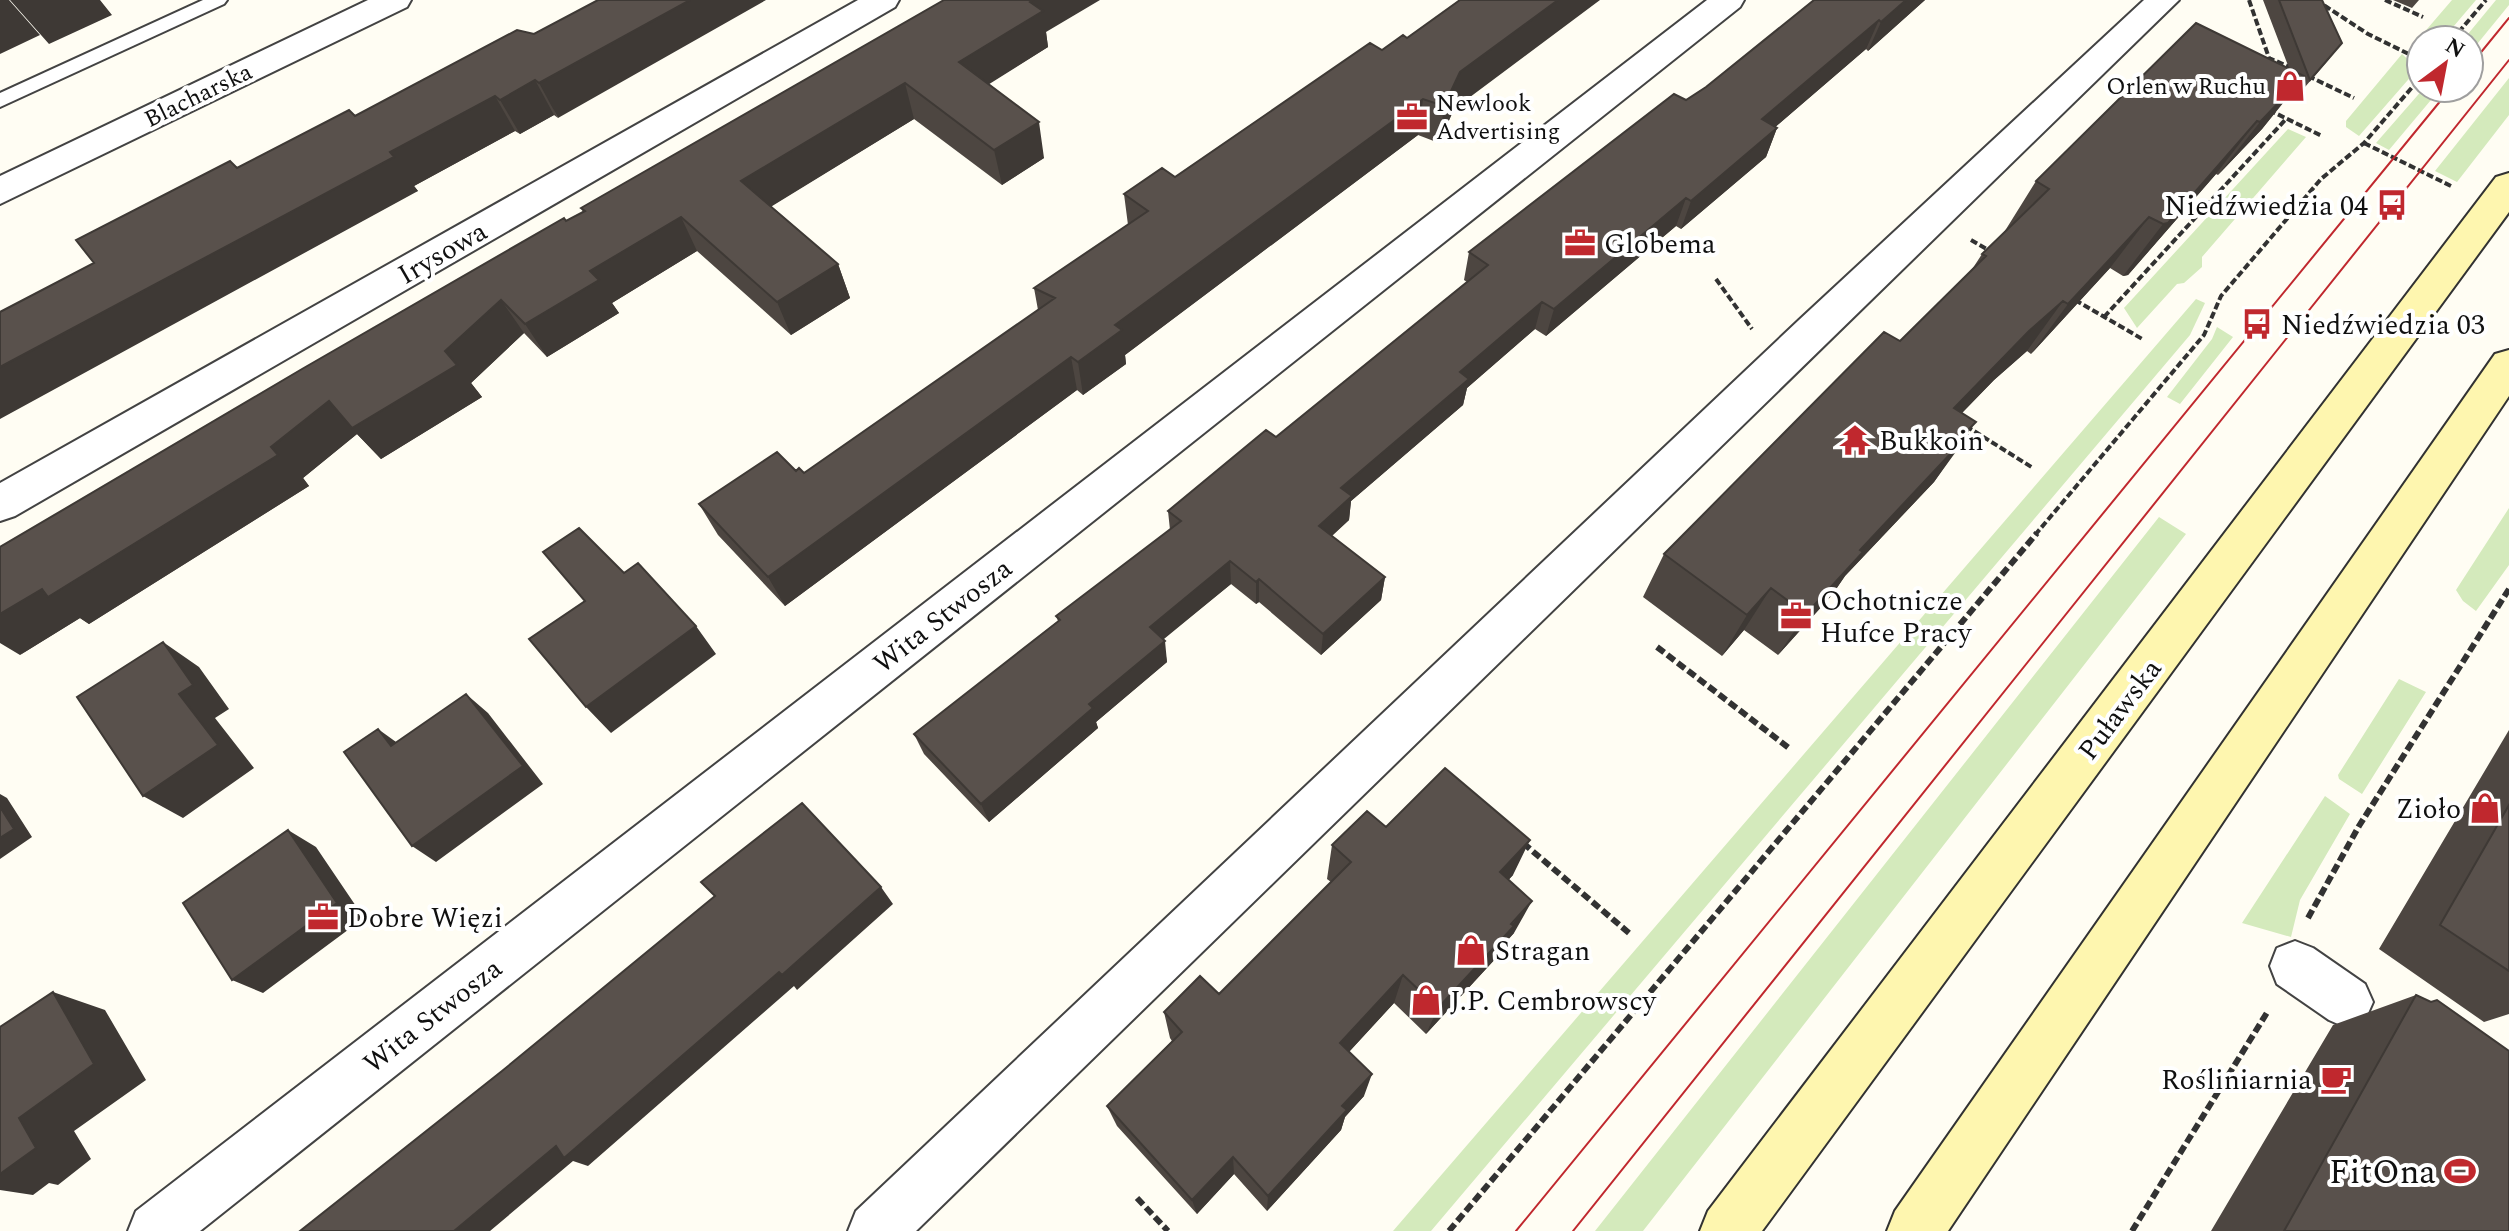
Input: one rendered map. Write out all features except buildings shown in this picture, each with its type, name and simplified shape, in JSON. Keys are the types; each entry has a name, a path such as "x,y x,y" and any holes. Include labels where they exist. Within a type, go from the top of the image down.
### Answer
{"main road":[{"name":"Puławska","path":"1728,1231 2509,186"},
{"path":"1915,1231 2509,365"}],"street":[{"name":"Blacharska","path":"0,191 395,0"},
{"name":"Irysowa","path":"0,504 883,0"},
{"name":"Wita Stwosza","path":"156,1231 1728,0"},
{"path":"876,1231 1790,353 2163,0"},
{"path":"2295,966 2347,1002"}],"lane":[{"path":"0,101 218,0"}],"path":[{"path":"2249,0 2269,58 2354,98"},
{"path":"2316,0 2368,34 2405,52"},
{"path":"2385,0 2423,17"},
{"path":"2466,24 2486,0"},
{"path":"1449,1231 2204,335 2221,296 2321,179 2364,143 2405,96"},
{"path":"2259,105 2322,136"},
{"path":"2104,317 2286,119"},
{"path":"2364,143 2458,190"},
{"path":"1932,218 1998,256"},
{"path":"1716,279 1751,329 1790,353"},
{"path":"2064,294 2144,340"},
{"path":"1955,419 2033,468"},
{"path":"2132,1231 2295,966 2306,922 2322,888 2509,589"},
{"path":"1657,647 1789,748"},
{"path":"1512,833 1629,933"},
{"path":"1137,1198 1168,1231"}],"green space":[{"path":"2452,0 2476,0 2456,24 2431,24"},
{"path":"2496,0 2509,0 2509,5 2485,34 2485,24 2476,24"},
{"path":"2402,54 2405,57 2405,83 2359,136 2346,127 2346,121"},
{"path":"2509,78 2509,115 2457,182 2435,171"},
{"path":"2410,104 2428,104 2389,150 2376,143"},
{"path":"2288,129 2306,137 2202,257 2202,267 2184,283 2177,284 2137,328 2124,308"},
{"path":"2196,299 2205,303 2190,335 1431,1231 1393,1231"},
{"path":"2217,327 2233,337 2180,404 2167,397 2212,339"},
{"path":"2509,508 2509,565 2476,611 2463,601 2456,590"},
{"path":"2159,517 2186,534 1643,1231 1595,1231"},
{"path":"2399,679 2426,692 2362,794 2339,779 2338,775"},
{"path":"2325,796 2350,814 2300,900 2291,937 2242,923"}],"tram line":[{"path":"2485,47 2509,18"},
{"path":"1573,1231 2509,60"},
{"path":"1516,1231 2438,104"}],"place":[{"name":"Orlen w Ruchu","path":"2290,86"},
{"name":"Newlook Advertising","path":"1412,117"},
{"name":"Niedźwiedzia 04","path":"2392,205"},
{"name":"Globema","path":"1580,243"},
{"name":"Niedźwiedzia 03","path":"2257,324"},
{"name":"Bukkoin","path":"1855,440"},
{"name":"Ochotnicze Hufce Pracy","path":"1796,616"},
{"name":"Zioło","path":"2485,808"},
{"name":"Dobre Więzi","path":"323,917"},
{"name":"Stragan","path":"1471,950"},
{"name":"J.P. Cembrowscy","path":"1426,1000"},
{"name":"Rośliniarnia","path":"2336,1079"},
{"name":"FitOna","path":"2460,1171"}]}
